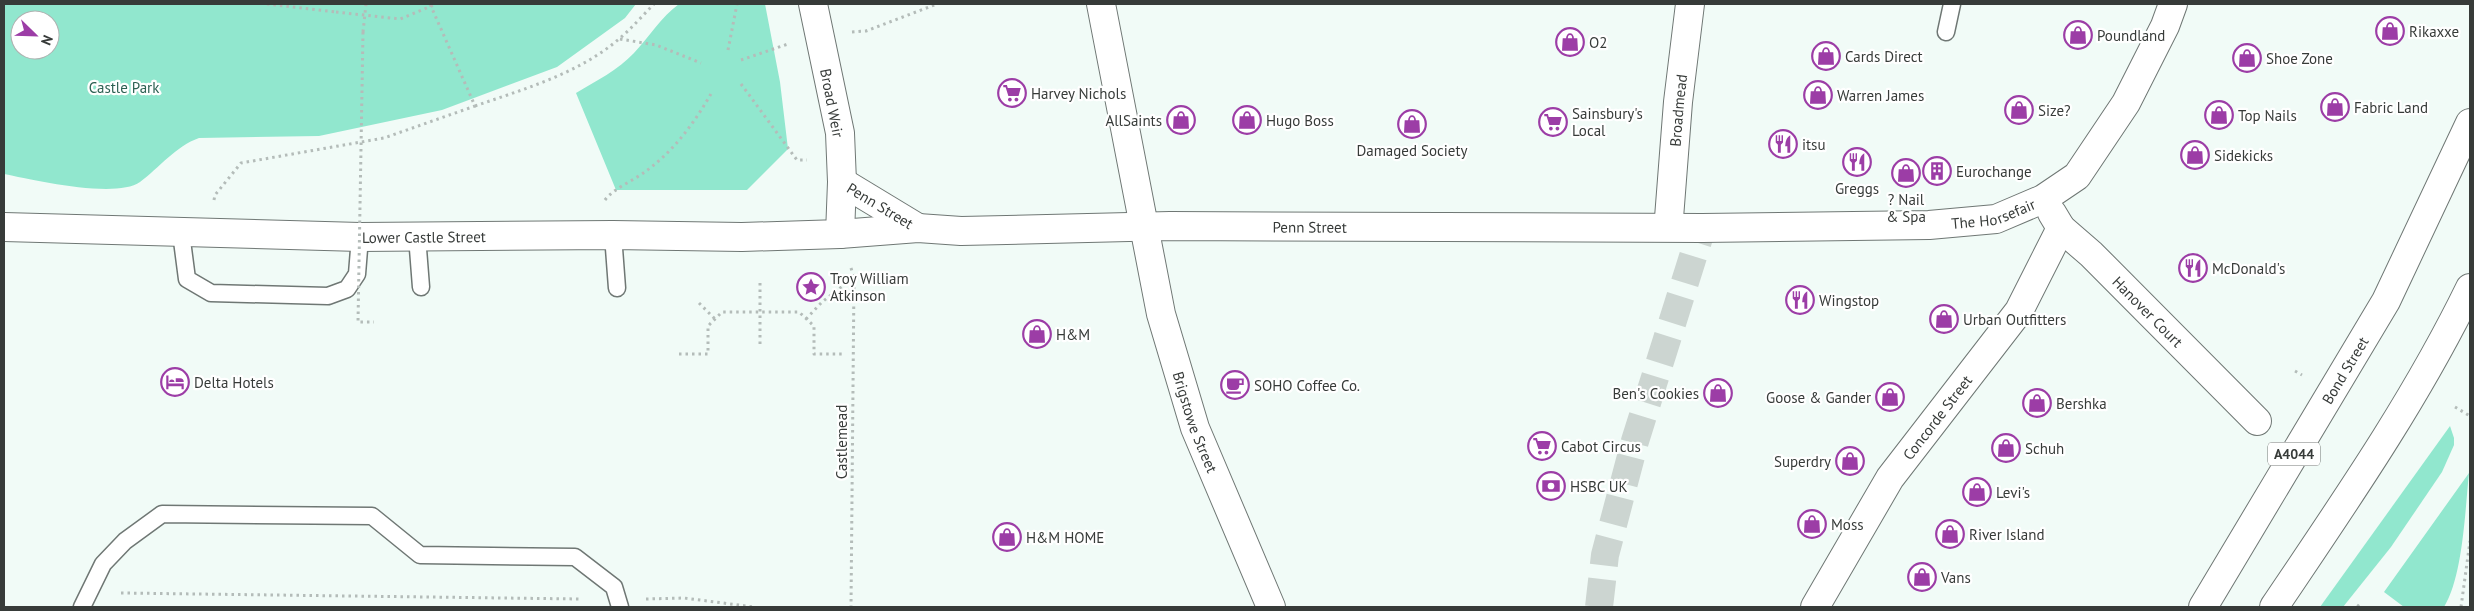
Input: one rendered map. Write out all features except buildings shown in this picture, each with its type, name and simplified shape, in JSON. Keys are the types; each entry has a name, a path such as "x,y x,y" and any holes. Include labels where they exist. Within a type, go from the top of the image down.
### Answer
{"main road":[{"name":"Broad Weir","path":"813,4 840,132 842,182 840,234"},
{"name":"Brigstowe Street","path":"1101,4 1161,314 1195,428 1272,607"},
{"name":"Broadmead","path":"1669,218 1678,102 1690,4"},
{"name":"The Horsefair","path":"1702,228 1948,223 1996,219 2043,200 2077,176 2126,103 2165,26 2173,4"},
{"name":"Bond Street","path":"2203,607 2386,301 2470,123"},
{"name":"Penn Street","path":"842,182 918,228"},
{"name":"Hanover Court","path":"2043,200 2061,228 2098,260 2257,421"},
{"name":"Lower Castle Street","path":"5,226 360,237 613,235 742,237 840,234"},
{"name":"Penn Street","path":"840,234 918,228 961,231 1144,227 1702,228"},
{"name":"Concorde Street","path":"1815,607 1890,478 2019,311 2061,228"},
{"path":"2274,607 2399,420 2431,365 2470,288"}],"lane":[{"path":"1946,32 1952,4"},
{"path":"193,233 187,279 211,293 328,296 347,289 357,274 360,237"},
{"path":"613,235 617,288"},
{"path":"417,236 421,287"},
{"path":"82,607 88,591 103,564 125,541 162,514 372,516 420,555 575,557 614,587 619,603"}],"path":[{"path":"267,4 400,19 436,4"},
{"path":"366,4 363,32 358,322 374,322"},
{"path":"430,4 475,106"},
{"path":"193,233 215,195 241,163 384,138 550,80 590,59 619,39 654,4"},
{"path":"728,50 737,4"},
{"path":"741,60 818,34 866,32 937,4"},
{"path":"619,39 639,40 701,63"},
{"path":"741,84 797,160 810,160"},
{"path":"606,199 647,171 676,144 697,119 712,92"},
{"name":"Castlemead","path":"806,319 822,302 854,278 851,607"},
{"path":"760,283 760,344"},
{"path":"699,303 715,319"},
{"path":"679,354 708,354 708,326 722,312 799,312 814,326 814,354 842,354"},
{"path":"2455,407 2470,416"},
{"path":"2460,607 2470,542"},
{"path":"88,591 142,595 619,603 684,598 754,607"}],"green space":[{"name":"Castle Park","path":"4,4 636,4 625,18 557,67 442,110 319,136 199,138 183,146 140,182 128,187 94,189 4,174"},
{"path":"679,4 765,4 780,82 788,149 747,190 616,190 576,93 628,59"},
{"path":"2450,426 2454,445 2442,472 2391,547 2343,607 2320,607"},
{"path":"2469,473 2459,561 2450,594 2444,607 2404,607 2384,592"}],"tunnel":[{"path":"1599,607 1605,555 1635,441 1702,228"}],"place":[{"name":"Rikaxxe","path":"2390,31"},
{"name":"Poundland","path":"2078,35"},
{"name":"O2","path":"1570,42"},
{"name":"Cards Direct","path":"1826,56"},
{"name":"Shoe Zone","path":"2247,58"},
{"name":"Harvey Nichols","path":"1012,93"},
{"name":"Warren James","path":"1818,95"},
{"name":"Fabric Land","path":"2335,107"},
{"name":"Size?","path":"2019,110"},
{"name":"Top Nails","path":"2219,115"},
{"name":"AllSaints","path":"1181,120"},
{"name":"Hugo Boss","path":"1247,120"},
{"name":"Sainsbury's Local","path":"1553,122"},
{"name":"Damaged Society","path":"1412,124"},
{"name":"itsu","path":"1783,144"},
{"name":"Sidekicks","path":"2195,155"},
{"name":"Greggs","path":"1857,162"},
{"name":"Eurochange","path":"1937,171"},
{"name":"? Nail & Spa","path":"1906,173"},
{"name":"McDonald's","path":"2193,268"},
{"name":"Troy William Atkinson","path":"811,287"},
{"name":"Wingstop","path":"1800,300"},
{"name":"Urban Outfitters","path":"1944,319"},
{"name":"H&M","path":"1037,334"},
{"name":"Delta Hotels","path":"175,382"},
{"name":"SOHO Coffee Co.","path":"1235,385"},
{"name":"Ben's Cookies","path":"1718,393"},
{"name":"Goose & Gander","path":"1890,397"},
{"name":"Bershka","path":"2037,403"},
{"name":"Cabot Circus","path":"1542,446"},
{"name":"Schuh","path":"2006,448"},
{"name":"Superdry","path":"1850,461"},
{"name":"HSBC UK","path":"1551,486"},
{"name":"Levi's","path":"1977,492"},
{"name":"Moss","path":"1812,524"},
{"name":"River Island","path":"1950,534"},
{"name":"H&M HOME","path":"1007,537"},
{"name":"Vans","path":"1922,577"}]}
